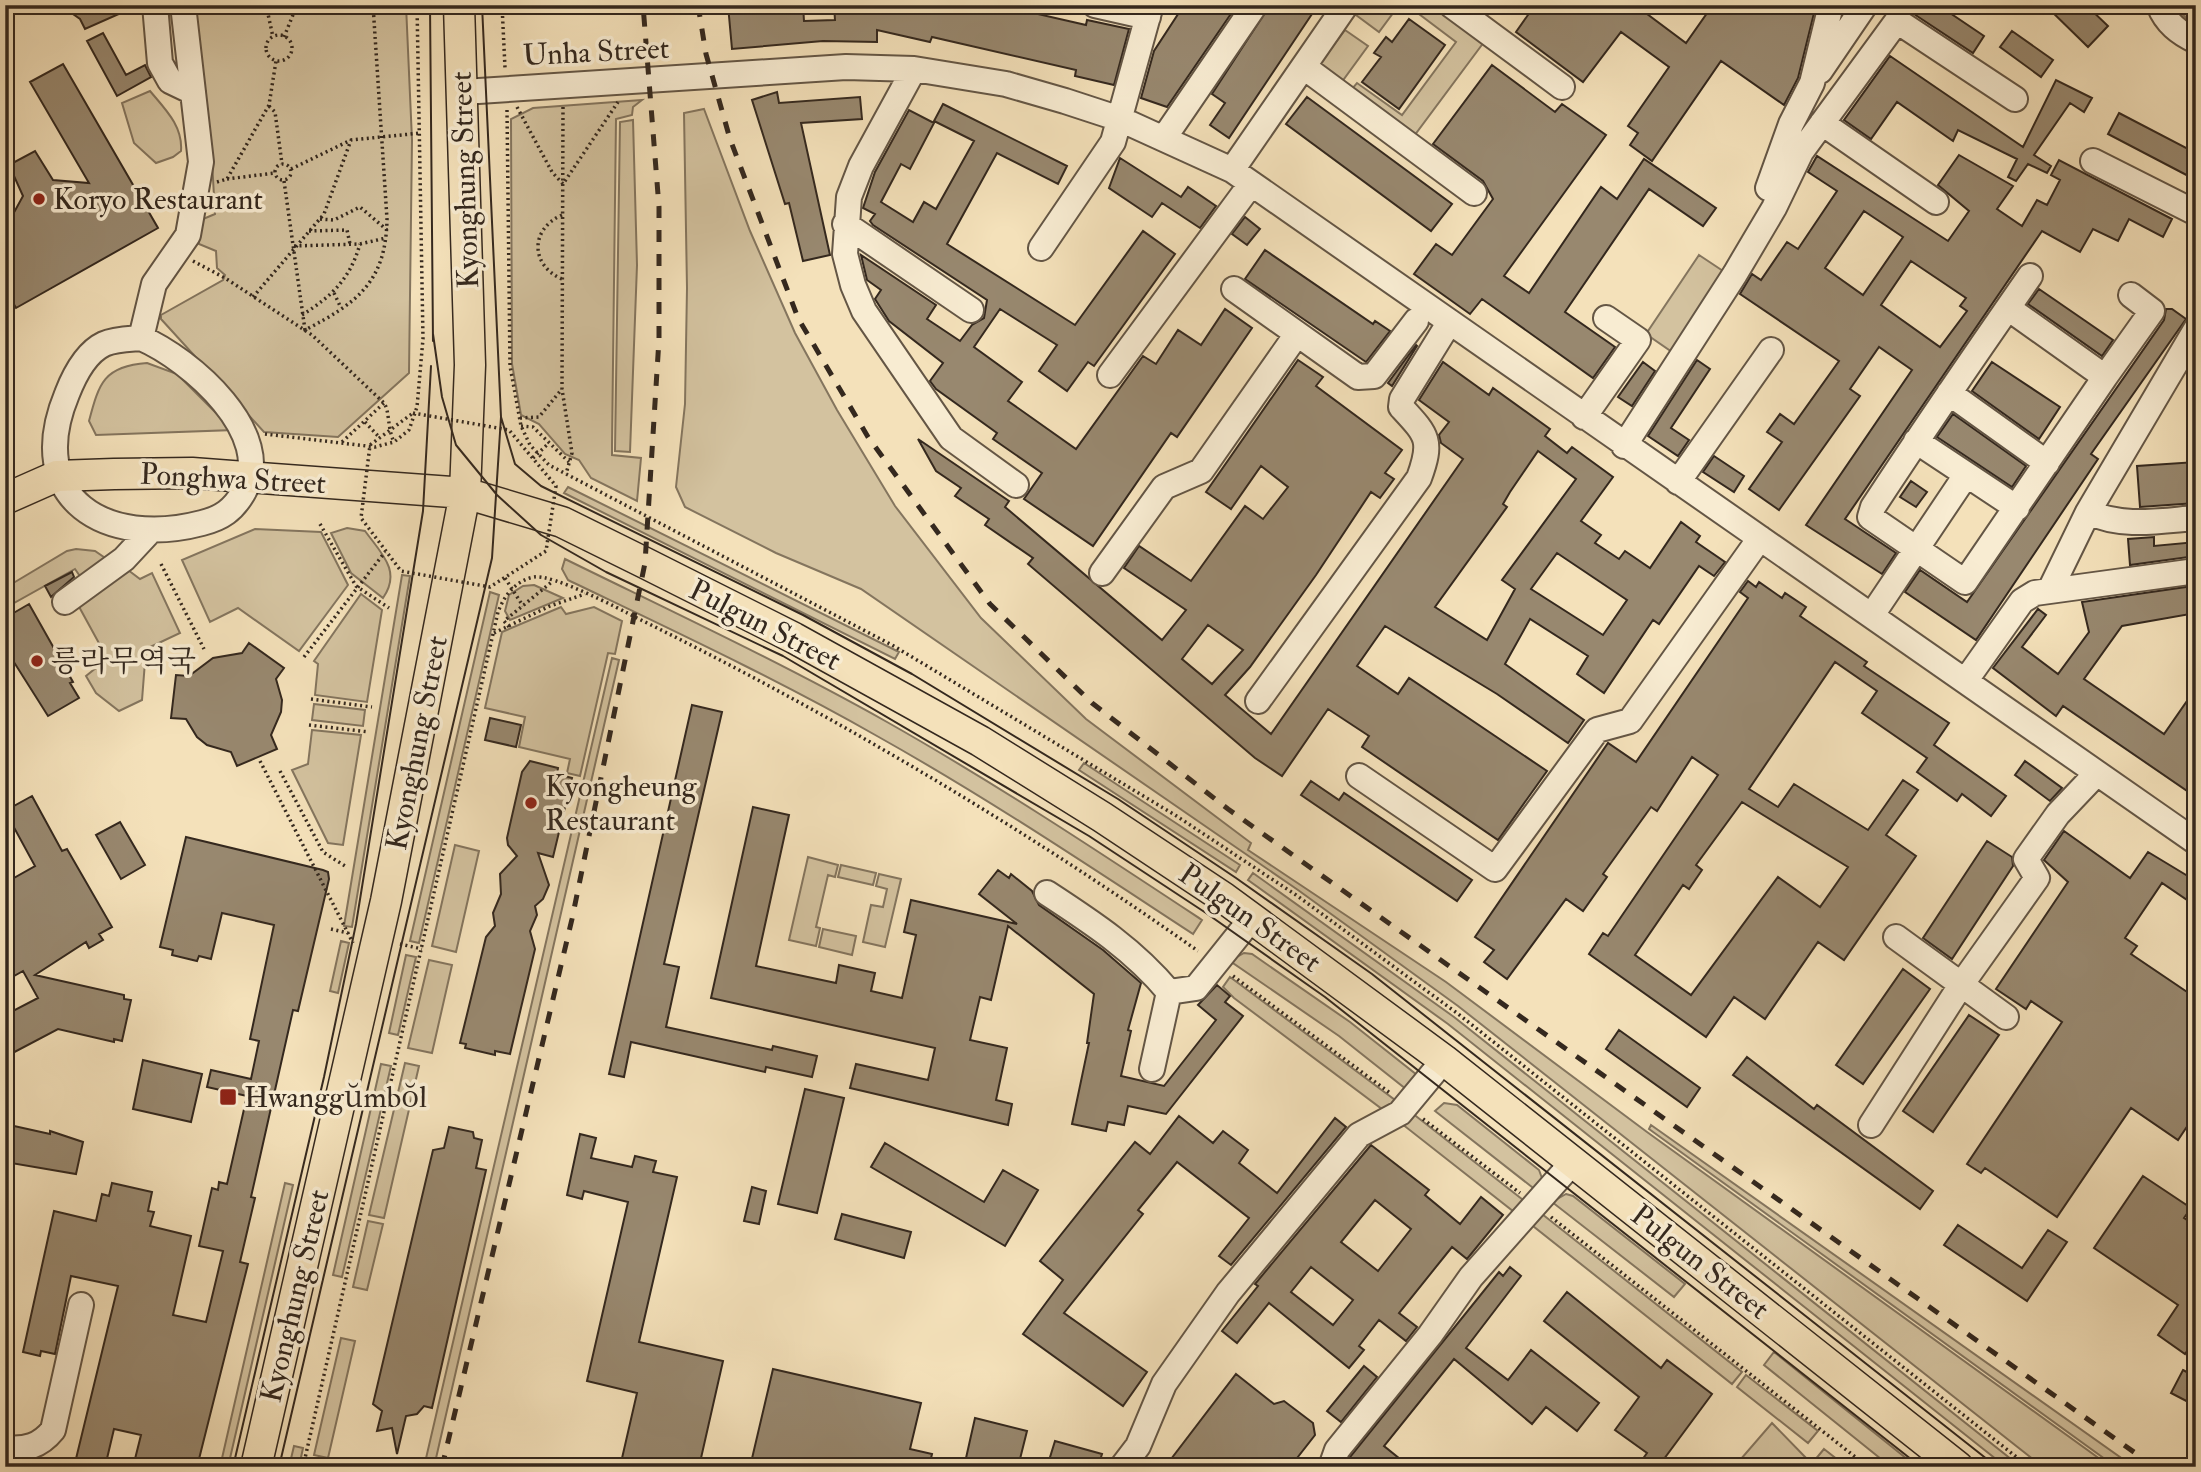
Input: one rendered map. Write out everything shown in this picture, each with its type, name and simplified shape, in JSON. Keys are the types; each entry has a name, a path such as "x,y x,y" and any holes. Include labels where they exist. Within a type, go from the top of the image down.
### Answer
{"main road":[{"name":"Kyonghung Street","path":"256,1467 386,901 464,493 470,365 459,5"},
{"name":"Ponghwa Street","path":"5,499 57,476 192,473 464,493"},
{"name":"Pulgun Street","path":"464,493 562,522 842,664 980,741 1102,817 1252,918 1444,1060 1958,1467"}],"street":[{"path":"155,5 160,63 170,81 193,92"},
{"path":"141,338 154,284 188,235 198,187 201,162 183,5"},
{"path":"1041,247 1112,142 1150,11 1096,5"},
{"path":"1164,138 1255,5"},
{"path":"1110,375 1242,177 1304,67 1346,5"},
{"path":"1451,5 1562,87"},
{"path":"1812,83 1831,5"},
{"path":"1735,274 1791,124 1812,83 1865,5"},
{"path":"2159,5 2163,15 2180,34 2196,41"},
{"path":"1624,446 1735,274 1774,208 1801,152 1897,21 2015,99"},
{"name":"Unha Street","path":"463,92 512,98 846,67 914,69 1006,84 1120,120 1164,138 1242,177 1624,446 1966,680 2196,842"},
{"path":"1304,67 1474,193"},
{"path":"914,69 861,166 849,197 845,224 845,254 864,311 951,438 1016,485"},
{"path":"1822,123 1936,202"},
{"path":"2093,161 2196,213"},
{"path":"845,224 971,310"},
{"path":"2030,276 1916,441 1873,507 1870,516 1965,582 2152,311 2131,295"},
{"path":"1234,289 1358,377 1374,376 1416,321"},
{"path":"2008,307 2105,377"},
{"path":"1584,417 1638,340 1606,318"},
{"path":"1258,701 1419,478 1427,456 1425,432 1401,407 1402,399 1449,323"},
{"path":"2050,590 2088,512 2196,329"},
{"path":"1102,573 1164,487 1201,471 1297,334"},
{"path":"141,338 160,346 189,368 232,413 245,431 252,451 253,477 233,510 210,521 184,528 151,530 118,525 91,514 69,498 57,476 53,442 61,408 74,377 89,356 103,345 141,338"},
{"path":"1678,482 1771,349"},
{"path":"1949,393 2047,463"},
{"path":"1916,441 2017,508"},
{"path":"1871,615 1966,475"},
{"path":"2088,512 2108,521 2129,523 2196,518"},
{"path":"65,602 124,559 151,530"},
{"path":"1359,776 1495,869 1597,730 1630,721 1760,538"},
{"path":"1966,680 2022,601 2035,593 2196,571"},
{"path":"1871,1125 1961,985 2037,878 2026,859 2058,814 2097,773"},
{"path":"1047,893 1114,937 1150,970 1169,992"},
{"path":"1169,992 1196,988 1252,918"},
{"path":"1896,937 2006,1017"},
{"path":"1153,1069 1169,992"},
{"path":"1122,1467 1138,1446 1164,1384 1228,1293 1359,1135 1399,1113 1444,1060"},
{"path":"1331,1467 1337,1450 1430,1335 1471,1278 1573,1162"},
{"path":"5,1448 21,1450 33,1446 44,1441 53,1430 81,1305"}],"path":[{"path":"265,5 274,37"},
{"path":"284,37 297,5"},
{"path":"305,330 365,292 380,263 386,238 383,135 373,5"},
{"path":"245,431 375,447 394,442 409,430 417,407 423,339 417,5"},
{"path":"502,5 512,98 510,366 522,426 530,446 549,465 892,645 1175,815 1296,895 1468,1021 2029,1467"},
{"path":"276,61 266,51 269,40 284,37"},
{"path":"276,61 284,60 291,52 291,46 284,37"},
{"path":"227,179 269,105 276,61"},
{"path":"512,98 552,172 563,184"},
{"path":"563,184 619,100"},
{"path":"562,103 562,389 572,453 566,474"},
{"path":"198,187 227,179 275,173 282,164 275,112 269,105"},
{"path":"291,169 351,139 421,133"},
{"path":"253,297 293,247 320,219 336,187 351,139"},
{"path":"282,164 291,169"},
{"path":"284,181 291,176 291,169"},
{"path":"275,173 284,181 305,330"},
{"path":"320,219 334,220 360,207 387,230"},
{"path":"562,215 543,228 537,247 544,268 562,279"},
{"path":"309,231 347,230 350,244"},
{"path":"293,247 360,244 386,238"},
{"path":"302,315 334,293 355,262 360,244"},
{"path":"175,253 225,278 305,330 384,403 388,409 387,427 394,442"},
{"path":"334,293 341,308"},
{"path":"5,374 12,391 5,419"},
{"path":"520,418 539,417 562,389"},
{"path":"342,443 384,403"},
{"path":"413,413 509,430 556,485 546,551 490,587 401,571 361,518 370,445 379,437 413,413"},
{"path":"365,422 379,437"},
{"path":"522,426 533,427 569,462"},
{"path":"532,459 549,443"},
{"path":"320,524 358,584 389,608"},
{"path":"5,542 11,552"},
{"path":"304,657 385,552"},
{"path":"161,564 204,649"},
{"path":"303,1467 494,633 504,595 522,581 537,576 587,593 845,727 1021,833 1217,964 1406,1105 1868,1467"},
{"path":"505,578 523,606"},
{"path":"509,627 504,621 553,582"},
{"path":"494,633 550,606 587,593"},
{"path":"312,699 372,707"},
{"path":"309,726 369,732"},
{"path":"260,761 357,951"},
{"path":"280,771 323,852 345,866"}],"shaded area":[{"path":"193,5 406,5 412,140 409,373 338,437 264,432 161,319 161,315 223,280 225,275 217,268 216,251 199,244 197,235 203,219 215,214 212,161"},
{"path":"1363,5 1399,5 1379,32 1356,15"},
{"path":"1413,5 1434,5 1484,42 1414,136 1351,90 1357,83 1402,115 1456,42 1411,8"},
{"path":"2173,5 2196,5 2196,28"},
{"path":"1345,30 1368,46 1341,83 1318,66"},
{"path":"150,91 172,118 181,142 181,151 156,163 134,143 122,103"},
{"path":"642,100 633,107 632,115 616,119 612,455 641,458 637,501 591,478 579,460 565,454 539,424 521,415 512,364 511,119 533,108"},
{"path":"704,109 750,231 795,333 837,410 895,506 981,618 1086,719 1251,843 1248,850 1446,982 1647,1132 2111,1467 2043,1467 1458,1006 1298,890 861,589 776,553 685,507 676,487 685,404 687,288 684,113"},
{"path":"633,120 637,265 630,452 615,451 620,122"},
{"path":"1699,255 1729,275 1675,354 1646,334"},
{"path":"147,363 177,374 233,430 96,435 89,421 100,387 112,373 121,368"},
{"path":"568,487 899,652 895,659 564,493"},
{"path":"347,528 365,531 383,555 390,571 390,579 383,598 351,573 331,533"},
{"path":"255,529 321,532 348,585 299,651 238,608 210,622 182,560"},
{"path":"67,551 95,551 111,562 84,582 75,569 5,608 5,588"},
{"path":"565,559 767,658 887,722 1007,794 1202,920 1193,934 918,759 763,675 568,580 562,569"},
{"path":"128,570 140,579 152,573 180,633 146,649 142,700 119,711 96,693 86,676 102,663 106,656 77,603"},
{"path":"402,575 410,576 352,927 344,926"},
{"path":"534,585 563,598 510,620 505,611 509,595 523,586"},
{"path":"490,592 499,595 419,943 410,941"},
{"path":"361,594 382,610 367,702 315,695 318,664 314,661"},
{"path":"561,607 566,614 594,607 622,621 615,654 608,653 580,776 567,773 570,759 519,747 525,717 485,708 502,632"},
{"path":"612,658 619,660 434,1467 424,1467"},
{"path":"314,704 365,710 363,726 312,720"},
{"path":"312,730 361,735 343,845 328,843 292,770 308,764"},
{"path":"1084,763 1240,865 1236,872 1079,770"},
{"path":"455,845 479,851 456,952 432,946"},
{"path":"808,857 838,865 835,877 828,875 816,927 820,928 816,946 789,940"},
{"path":"841,865 876,873 873,885 838,877"},
{"path":"1253,873 1454,1017 2021,1467 2006,1467 1448,1024 1248,880"},
{"path":"879,874 901,879 885,947 863,942 871,905 883,907 887,889 876,886"},
{"path":"823,929 856,936 852,955 819,947"},
{"path":"341,941 349,943 338,993 330,991"},
{"path":"1244,953 1252,954 1350,1022 1417,1075 1406,1089 1339,1036 1230,961"},
{"path":"406,955 416,957 398,1035 389,1033"},
{"path":"429,960 452,965 432,1053 408,1048"},
{"path":"1230,977 1395,1100 1386,1112 1234,998 1223,987"},
{"path":"405,1063 419,1066 384,1218 369,1215"},
{"path":"381,1064 391,1066 342,1277 333,1275"},
{"path":"1444,1103 1457,1105 1539,1170 1543,1181 1537,1191 1435,1111"},
{"path":"1412,1113 1527,1203 1518,1215 1402,1124"},
{"path":"1651,1125 2134,1467 2116,1467 1649,1129"},
{"path":"285,1183 293,1185 228,1467 220,1467"},
{"path":"1566,1194 1573,1196 1685,1284 1674,1297 1552,1202"},
{"path":"1542,1214 1742,1372 1732,1384 1533,1226"},
{"path":"368,1221 383,1224 367,1290 353,1287"},
{"path":"341,1338 355,1341 328,1458 314,1455"},
{"path":"1774,1352 1917,1467 1891,1467 1764,1365"},
{"path":"1746,1375 1818,1431 1808,1443 1737,1387"},
{"path":"1772,1423 1809,1461 1802,1467 1734,1467"},
{"path":"294,1446 303,1448 299,1467 289,1467"},
{"path":"1824,1449 1847,1467 1809,1467"}],"building":[{"path":"60,5 139,5 85,29 80,19"},
{"path":"728,5 803,5 804,21 835,20 834,5 999,5 1086,25 1087,20 1129,29 1114,85 1075,76 1076,70 932,37 930,42 877,30 877,42 823,41 732,49"},
{"path":"1184,5 1237,5 1167,107 1141,98 1154,51"},
{"path":"1270,5 1318,5 1229,138 1210,125 1225,103 1212,94"},
{"path":"1535,5 1635,5 1686,43 1710,9 1714,12 1718,5 1816,5 1798,78 1784,105 1721,61 1652,161 1630,145 1638,133 1628,126 1669,67 1621,32 1583,82 1516,32"},
{"path":"1920,5 1938,5 1984,36 1973,53 1914,14"},
{"path":"2045,5 2086,5 2108,26 2088,47"},
{"path":"1409,19 1445,45 1399,109 1362,82 1381,57 1374,53 1386,37 1392,42"},
{"path":"2012,31 2053,60 2041,77 2000,47"},
{"path":"103,33 126,75 145,65 151,77 117,96 87,41"},
{"path":"1890,56 2023,147 2056,80 2092,98 2084,112 2070,103 2034,155 2051,166 2047,173 2028,164 2016,181 2008,177 2017,159 1958,130 1953,141 1897,102 1871,139 1844,120"},
{"path":"63,64 158,228 16,308 5,288 5,229 23,196 9,165 35,151 53,180 89,183 30,82"},
{"path":"1492,65 1555,112 1562,104 1606,135 1504,276 1529,293 1601,187 1617,199 1644,159 1716,208 1703,226 1649,189 1565,312 1615,347 1593,378 1482,299 1470,314 1414,274 1436,244 1452,255 1493,199 1483,181 1433,144"},
{"path":"777,92 779,103 860,97 862,119 801,123 830,255 803,261 789,203 785,204 752,100"},
{"path":"1307,97 1452,204 1431,231 1286,124"},
{"path":"943,104 1067,166 1058,184 997,153 947,244 1075,325 1143,231 1175,254 1094,366 1088,362 1067,391 1039,371 1057,345 1000,309 974,347 1022,382 1008,401 1076,449 1143,356 1156,364 1178,330 1201,345 1225,309 1252,328 1177,437 1171,433 1093,546 1024,499 1042,473 993,439 997,433 936,389 930,381 943,363 889,321 875,299 881,290 867,280 861,255 936,305 927,319 960,341 972,325 984,318 987,300 873,225 870,221 875,214 863,208 875,172 909,110 934,123 910,169 901,164 881,202 913,222 924,202 936,209 974,141 934,121"},
{"path":"2119,113 2196,153 2196,180 2108,134"},
{"path":"1959,155 2013,186 1997,209 2022,226 2037,200 2047,205 2060,180 2051,175 2059,160 2172,219 2163,237 2129,219 2118,241 2093,229 2080,252 2042,231 1845,519 1896,553 1882,574 1806,525 1912,370 1879,347 1850,389 1860,396 1779,510 1749,489 1782,442 1767,432 1780,414 1794,424 1839,361 1740,294 1752,274 1761,280 1787,242 1798,249 1837,191 1808,172 1817,156 1948,241 1969,211 1938,185","holes":["1864,211 1903,237 1863,295 1825,268","1911,261 1966,298 1960,306 1967,311 1940,347 1881,305"]},
{"path":"1120,158 1181,197 1188,187 1216,206 1200,228 1162,203 1152,217 1109,188"},
{"path":"1245,217 1260,229 1247,245 1232,234"},
{"path":"1265,250 1373,324 1375,321 1390,331 1366,362 1245,279"},
{"path":"2039,289 2113,340 2102,356 2028,304"},
{"path":"2166,309 2172,309 2186,319 2091,454 2098,459 1976,640 1905,592 1920,570 1967,602 2164,320"},
{"path":"1417,346 1392,386 1388,383"},
{"path":"1298,360 1323,377 1316,386 1402,450 1385,473 1394,479 1380,498 1371,492 1250,667 1225,695 1271,734 1463,459 1441,443 1439,435 1449,422 1419,400 1443,362 1489,395 1493,388 1550,429 1545,436 1567,453 1572,447 1613,477 1581,521 1601,535 1595,543 1619,559 1625,551 1650,568 1681,522 1700,536 1696,542 1725,562 1714,576 1699,566 1659,624 1653,620 1604,693 1577,674 1588,656 1530,619 1505,664 1584,720 1568,743 1497,694 1385,626 1357,666 1398,694 1409,678 1547,771 1498,840 1362,747 1369,736 1328,709 1282,776 1255,758 1028,564 1033,558 985,525 989,519 955,496 961,488 936,471 918,439 1009,501 1005,507 1162,640 1186,610 1124,568 1139,546 1191,581 1245,506 1263,519 1288,487 1261,466 1231,509 1206,492","holes":["1538,451 1576,479 1502,580 1515,589 1487,640 1435,607 1507,507 1503,504","1557,553 1627,600 1603,635 1531,589","1208,625 1243,650 1212,684 1182,659"]},
{"path":"1697,360 1710,369 1671,428 1689,440 1678,456 1648,436"},
{"path":"1643,362 1655,371 1632,406 1618,397"},
{"path":"1992,362 2060,407 2039,439 1972,391"},
{"path":"1953,414 2026,466 2012,487 1937,437"},
{"path":"1714,456 1744,476 1734,492 1703,472"},
{"path":"2196,462 2196,503 2140,507 2137,466"},
{"path":"1911,481 1927,492 1916,507 1900,497"},
{"path":"2154,537 2154,546 2196,542 2196,556 2130,565 2128,539"},
{"path":"72,572 74,577 51,597 45,586"},
{"path":"1748,581 1756,587 1759,582 1782,598 1785,593 1806,607 1800,616 1867,662 1864,666 1949,723 1934,745 2006,796 1991,816 1962,794 1957,801 1917,772 1927,758 1862,713 1877,691 1835,662 1749,789 1778,807 1794,784 1868,830 1903,780 1918,790 1886,835 1916,856 1844,960 1818,942 1765,1019 1734,997 1706,1037 1589,954 1603,933 1608,936 1718,775 1692,757 1657,811 1651,807 1603,874 1607,877 1583,911 1566,899 1507,979 1484,962 1494,950 1475,937 1608,743 1636,762 1748,598 1740,592","holes":["1742,802 1848,867 1820,907 1778,877 1691,995 1635,955 1683,885 1689,889 1702,870 1696,865"]},
{"path":"2193,586 2196,613 2122,626 2084,679 2164,734 2196,688 2196,797 2063,706 2056,716 1993,668 2038,609 2046,615 2022,647 2058,674 2089,632 2082,602"},
{"name":"릉라무역국","path":"29,604 73,682 70,683 79,698 48,716 12,659 5,663 5,618"},
{"path":"249,643 284,668 276,679 282,700 281,712 271,735 277,749 237,766 231,752 207,745 197,737 186,719 171,718 176,675 189,676 213,658 242,653"},
{"path":"692,705 722,712 664,964 679,967 666,1027 772,1050 773,1046 817,1056 812,1077 766,1067 765,1072 631,1042 624,1077 609,1074"},
{"path":"490,718 521,725 516,747 485,740"},
{"path":"530,761 558,768 557,774 572,778 553,857 538,853 549,885 543,899 535,906 537,915 530,931 535,949 510,1054 495,1051 495,1055 465,1048 466,1044 460,1043 486,937 495,926 493,913 501,894 500,874 517,856 508,845 507,838 522,772"},
{"path":"2025,761 2062,788 2050,801 2015,775"},
{"path":"1311,781 1339,800 1344,793 1472,880 1457,901 1301,795"},
{"path":"32,796 62,851 67,849 112,927 99,934 103,940 89,948 86,942 35,975 124,995 124,999 131,1000 122,1041 114,1039 114,1042 58,1029 5,1057 5,1015 38,998 23,971 5,981 5,883 35,866 5,811"},
{"path":"753,807 789,815 756,966 836,983 839,965 875,973 871,991 902,998 916,935 904,932 911,900 1017,924 979,894 998,870 1009,878 1011,874 1032,891 1039,905 1103,950 1141,983 1128,1030 1131,1031 1121,1076 1164,1086 1216,1020 1198,1005 1217,985 1230,996 1225,1002 1243,1016 1166,1114 1128,1106 1124,1125 1108,1122 1106,1131 1072,1124 1089,1043 1094,994 1008,926 991,1000 980,997 970,1040 1007,1048 996,1100 1012,1104 1008,1125 850,1088 856,1064 928,1080 935,1048 711,998"},
{"path":"120,822 145,865 121,879 96,835"},
{"path":"2064,831 2130,878 2148,852 2196,881 2196,906 2162,883 2125,938 2137,946 2131,954 2196,998 2196,1113 2178,1140 2131,1108 2057,1217 1985,1168 1981,1173 1967,1164 2062,1022 2031,1001 2026,1009 1996,989 2068,882 2044,860"},
{"path":"186,837 323,870 328,872 329,879 298,1011 293,1010 251,1197 255,1198 240,1262 248,1264 197,1467 133,1467 141,1435 114,1429 105,1467 74,1467 118,1286 71,1276 55,1354 41,1351 40,1356 23,1352 54,1211 96,1221 102,1194 109,1196 112,1183 152,1192 148,1211 154,1212 150,1226 191,1236 173,1315 206,1322 223,1251 199,1246 212,1188 218,1190 219,1182 227,1184 247,1096 207,1087 211,1070 251,1079 259,1041 250,1039 274,925 222,913 211,959 199,956 197,961 172,955 173,950 160,947"},
{"path":"1987,841 2012,857 2013,866 1952,959 1923,938"},
{"path":"1903,969 1930,989 1863,1084 1836,1065"},
{"path":"1969,1015 1999,1035 1933,1132 1903,1111"},
{"path":"1619,1030 1700,1088 1687,1107 1606,1049"},
{"path":"1747,1057 1814,1109 1817,1105 1933,1191 1920,1209 1733,1075"},
{"path":"143,1060 202,1074 191,1122 133,1109"},
{"path":"805,1089 844,1098 817,1213 778,1204"},
{"path":"1179,1116 1213,1143 1223,1131 1248,1150 1239,1163 1277,1193 1335,1118 1346,1127 1231,1265 1219,1256 1249,1218 1177,1162 1138,1210 1143,1214 1064,1313 1147,1372 1123,1406 1023,1334 1063,1280 1040,1261 1135,1142 1150,1154"},
{"path":"5,1124 50,1134 50,1131 83,1142 76,1174 5,1162"},
{"path":"449,1127 473,1132 474,1138 482,1140 476,1168 486,1170 432,1408 424,1406 417,1414 406,1416 397,1454 392,1428 377,1431 382,1411 373,1404 433,1150 444,1148"},
{"path":"580,1134 596,1138 591,1158 632,1167 635,1156 656,1161 653,1172 677,1177 639,1342 723,1361 699,1467 620,1467 637,1393 587,1381 628,1202 584,1191 582,1199 567,1195"},
{"path":"885,1143 984,1202 1003,1170 1038,1190 1005,1246 871,1167"},
{"path":"1371,1145 1429,1190 1425,1195 1460,1224 1481,1197 1503,1215 1467,1259 1452,1247 1399,1313 1417,1327 1406,1341 1379,1320 1359,1346 1364,1350 1349,1368 1269,1303 1237,1343 1222,1331 1258,1286 1255,1284","holes":["1375,1200 1411,1229 1378,1271 1341,1242","1311,1267 1353,1300 1333,1325 1291,1292"]},
{"path":"2143,1176 2191,1208 2184,1218 2196,1226 2196,1338 2185,1354 2158,1335 2178,1305 2094,1248"},
{"path":"752,1187 766,1191 759,1224 744,1221"},
{"path":"842,1214 911,1232 904,1258 835,1239"},
{"path":"1958,1225 2022,1268 2048,1230 2067,1242 2027,1301 1944,1245"},
{"path":"1510,1267 1521,1276 1466,1348 1508,1380 1531,1350 1599,1403 1577,1431 1546,1407 1532,1424 1454,1359 1384,1446 1410,1467 1347,1467 1350,1457 1499,1272 1503,1276"},
{"path":"1567,1292 1661,1368 1667,1360 1712,1394 1658,1467 1637,1467 1647,1453 1615,1430 1639,1397 1544,1321"},
{"path":"1364,1366 1377,1377 1341,1422 1327,1411"},
{"path":"773,1369 921,1403 910,1449 932,1454 929,1467 750,1467"},
{"path":"2183,1370 2196,1377 2196,1406 2171,1393"},
{"path":"1236,1374 1274,1404 1284,1401 1313,1423 1315,1435 1290,1467 1165,1467"},
{"path":"975,1418 1027,1431 1018,1467 964,1467"},
{"path":"1055,1441 1102,1454 1098,1467 1047,1467"}],"tram line":[{"path":"430,5 433,341"},
{"path":"279,1467 492,558 501,417 482,5"},
{"path":"433,334 442,397 456,445 497,495 541,535 606,572 783,656 1089,836 1206,913 1325,997 1921,1467"},
{"path":"233,1467 324,1077 356,924 423,511 431,366"},
{"path":"501,417 515,464 541,486 803,615 912,674 1118,799 1236,878 1372,974 1997,1467"}],"railway":[{"path":"442,1467 572,919 645,563 659,339 659,207 643,5"},
{"path":"698,5 706,54 730,139 798,318 868,437 990,604 1092,703 1228,809 2155,1467"}],"place":[{"name":"Koryo Restaurant","path":"39,199"},
{"name":"릉라무역국","path":"37,661"},
{"name":"Kyongheung Restaurant","path":"531,803"},
{"name":"Hwanggŭmbŏl","path":"228,1097"}]}
